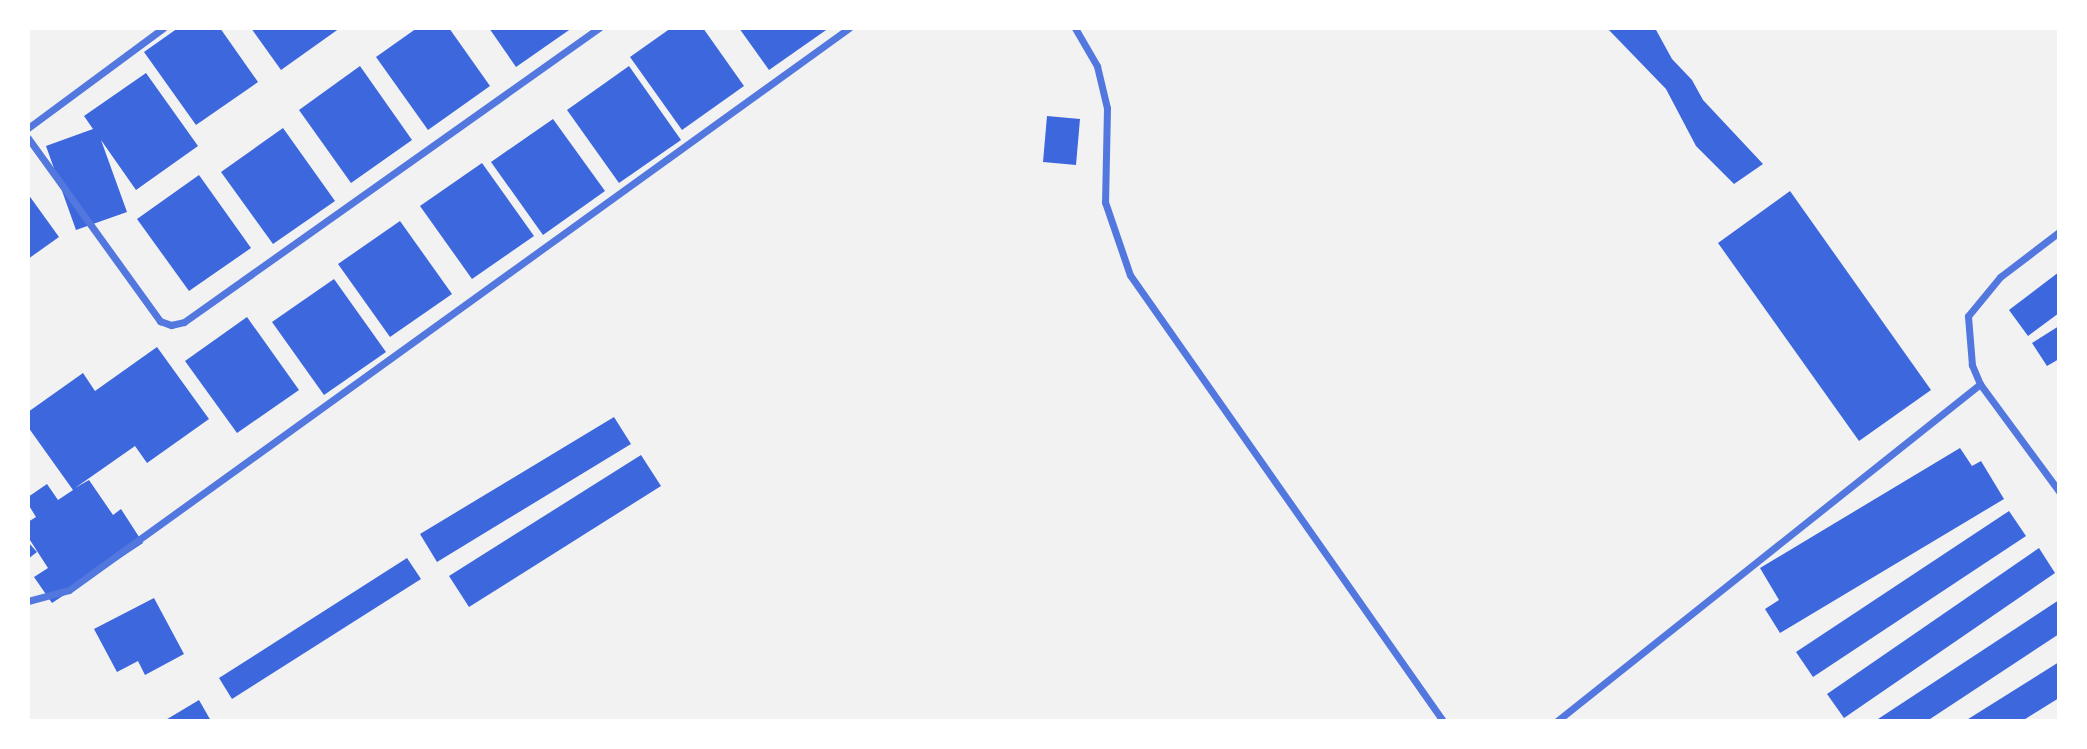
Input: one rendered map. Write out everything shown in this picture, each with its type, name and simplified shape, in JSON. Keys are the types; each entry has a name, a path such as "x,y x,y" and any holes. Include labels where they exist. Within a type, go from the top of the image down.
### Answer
{"street":[{"path":"28,128 163,28"},
{"path":"28,138 160,321 170,325 184,322 599,28"},
{"path":"28,601 69,590 849,28"},
{"path":"1074,28 1097,66 1107,108 1105,202 1130,275 1443,721"},
{"path":"2059,232 2000,277 1968,316 1972,365 1980,384 2059,491"},
{"path":"1557,721 1980,384"}],"building":[{"path":"178,28 220,28 258,82 196,125 144,52"},
{"path":"251,28 340,28 281,70"},
{"path":"417,28 449,28 490,86 428,130 376,57"},
{"path":"489,28 572,28 516,67"},
{"path":"671,28 703,28 744,86 682,130 630,57"},
{"path":"739,28 829,28 769,70"},
{"path":"1607,28 1655,28 1672,59 1692,80 1703,100 1763,164 1734,184 1696,146 1666,89"},
{"path":"360,66 412,140 351,183 299,110"},
{"path":"629,66 681,140 619,183 567,110"},
{"path":"146,73 198,146 136,190 101,140 127,212 76,230 46,146 93,129 84,116"},
{"path":"1047,116 1080,119 1076,165 1043,162"},
{"path":"553,119 605,191 543,235 491,162"},
{"path":"283,128 335,201 273,244 221,172"},
{"path":"482,163 534,236 472,279 420,206"},
{"path":"199,175 251,248 189,291 137,219"},
{"path":"1790,191 1931,390 1859,441 1718,243"},
{"path":"28,194 59,237 28,259"},
{"path":"400,221 452,294 390,337 338,264"},
{"path":"2059,272 2059,313 2028,336 2009,310"},
{"path":"334,279 386,352 324,395 272,322"},
{"path":"247,317 299,390 237,433 185,361"},
{"path":"2059,326 2059,359 2047,366 2032,343"},
{"path":"157,347 209,419 147,463 135,446 75,488 89,480 113,515 121,509 143,543 52,603 34,577 48,568 28,537 28,522 36,517 28,504 28,497 47,484 58,500 73,490 28,427 28,412 83,373 95,391"},
{"path":"614,417 631,444 437,562 420,534"},
{"path":"1960,448 1972,466 1981,461 2004,499 1780,633 1765,609 1779,600 1760,568"},
{"path":"641,455 661,486 469,607 449,576"},
{"path":"2009,511 2026,536 1813,677 1796,652"},
{"path":"28,542 37,552 28,559"},
{"path":"2039,548 2055,573 1844,718 1827,694"},
{"path":"407,558 421,579 232,699 219,678"},
{"path":"154,598 184,654 145,675 138,661 117,672 94,629"},
{"path":"2059,600 2059,634 1927,721 1875,721"},
{"path":"2059,662 2059,698 2022,721 1965,721"},
{"path":"199,700 211,721 164,721"}]}
